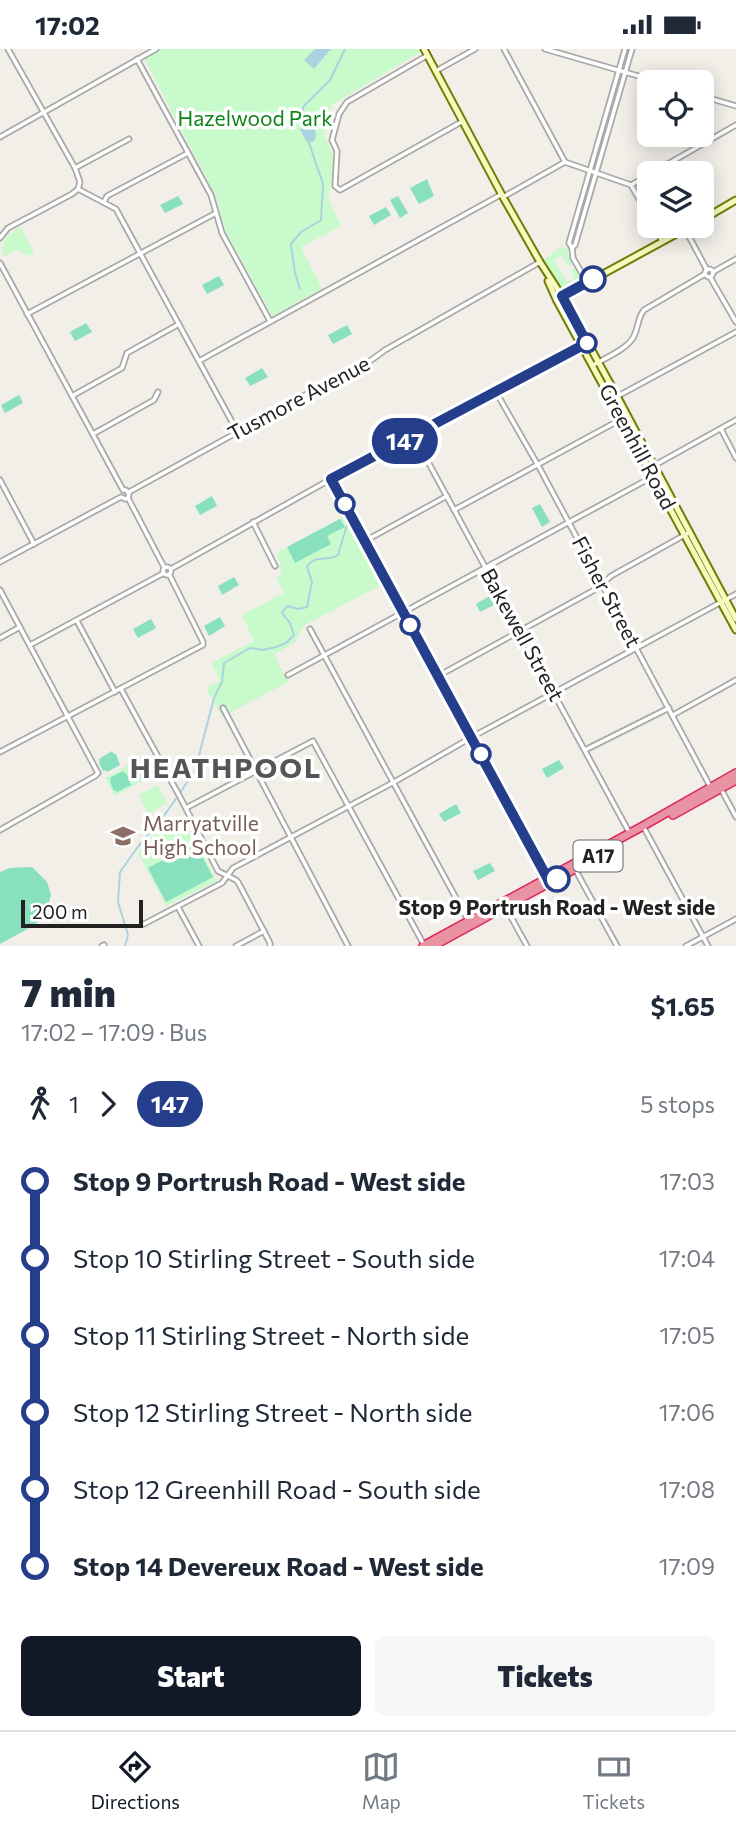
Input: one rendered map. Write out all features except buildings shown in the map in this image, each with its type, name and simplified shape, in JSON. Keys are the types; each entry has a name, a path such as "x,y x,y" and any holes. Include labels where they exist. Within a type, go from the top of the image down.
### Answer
{"highway":[{"name":"A17","path":"549,880 576,869 712,791 736,773"},
{"name":"A17","path":"712,791 736,780"},
{"name":"A17","path":"423,946 645,828"},
{"name":"A17","path":"433,946 469,923"}],"main road":[{"name":"Greenhill Road","path":"426,52 688,534 736,630"},
{"path":"714,213 736,201"},
{"path":"559,298 668,238"},
{"name":"Greenhill Road","path":"624,417 654,465 655,475"},
{"name":"Greenhill Road","path":"723,601 736,619"}],"street":[{"path":"0,238 8,228 72,194 80,182 75,168 8,49"},
{"path":"0,137 156,49"},
{"path":"436,71 475,49"},
{"path":"504,49 565,162 625,182 637,192"},
{"path":"545,49 637,75"},
{"path":"587,282 573,257 569,243 625,49"},
{"path":"572,248 632,49"},
{"path":"426,52 347,102 339,114 332,140 337,151 335,186 340,190 463,121"},
{"path":"137,59 211,195 222,233 270,321"},
{"path":"714,100 736,106"},
{"path":"674,161 736,125"},
{"path":"75,168 129,139"},
{"path":"104,202 107,196 188,153"},
{"path":"199,361 565,162"},
{"path":"631,185 637,182"},
{"path":"78,188 116,209 237,431"},
{"path":"27,314 216,213"},
{"path":"573,227 579,229"},
{"path":"693,238 736,322"},
{"path":"595,363 631,341 638,318 645,310 736,259"},
{"name":"Tusmore Avenue","path":"129,492 316,389 363,368 390,348 540,262"},
{"path":"0,263 122,491 121,497"},
{"path":"72,396 122,368 127,353 179,324"},
{"path":"614,398 736,332"},
{"path":"166,572 167,566 171,569 331,479 585,344"},
{"path":"92,434 154,400 158,392"},
{"name":"Fisher Street","path":"496,392 538,464 712,791"},
{"path":"454,510 624,417"},
{"path":"654,465 736,420"},
{"path":"720,429 736,458"},
{"name":"Bakewell Street","path":"414,436 630,834"},
{"path":"288,674 655,475"},
{"path":"331,479 549,880"},
{"path":"0,480 34,544"},
{"path":"0,753 200,647 203,642 128,498 129,492 122,491"},
{"path":"365,541 447,496"},
{"path":"0,562 121,497 128,498"},
{"path":"253,522 275,566"},
{"path":"438,676 520,632 602,585 611,576 688,534"},
{"path":"30,645 166,572"},
{"path":"0,590 98,773 0,830"},
{"path":"144,924 222,883 233,868 736,594"},
{"path":"77,621 115,692"},
{"path":"0,638 20,627"},
{"path":"310,629 469,923"},
{"path":"673,715 736,680"},
{"path":"121,689 219,871 238,883 270,946"},
{"path":"223,708 348,946"},
{"path":"585,750 669,708"},
{"path":"186,808 311,741 315,743 423,946"},
{"path":"721,789 736,817"},
{"path":"645,828 708,946"},
{"path":"576,869 617,946"},
{"path":"504,905 527,946"},
{"path":"178,907 199,946"},
{"path":"686,946 736,919"},
{"path":"236,946 264,931"}],"green space":[{"name":"Hazelwood Park","path":"160,49 421,49 422,51 333,104 324,134 336,162 328,197 341,226 301,247 322,289 272,316 226,232 215,195 144,58"},
{"path":"427,179 434,196 419,204 410,188"},
{"path":"178,196 183,204 165,213 160,205"},
{"path":"398,196 408,213 400,218 390,200"},
{"path":"386,207 391,215 374,225 369,216"},
{"path":"21,227 34,253 27,256 16,250 3,257 6,238"},
{"path":"561,247 567,248 573,263 568,266 562,255 554,260 567,282 575,278 571,271 575,268 581,278 579,282 565,289 560,289 544,260"},
{"path":"219,276 224,285 207,294 202,285"},
{"path":"86,323 92,332 75,341 70,332"},
{"path":"347,325 352,334 333,344 328,335"},
{"path":"262,368 268,377 250,386 245,378"},
{"path":"19,395 23,403 5,413 1,405"},
{"path":"212,496 217,506 200,515 195,506"},
{"path":"540,504 550,522 542,527 532,508"},
{"path":"350,513 387,582 305,625 294,643 274,654 288,682 222,717 206,688 220,681 211,663 254,641 242,615 284,593 276,577 282,574 276,553"},
{"path":"340,519 345,527 327,536 331,544 295,563 287,547"},
{"path":"234,577 239,585 222,595 218,586"},
{"path":"493,594 498,603 480,612 476,604"},
{"path":"220,617 225,626 209,636 204,626"},
{"path":"151,619 156,628 138,638 133,629"},
{"path":"112,751 120,765 107,772 103,771 99,759"},
{"path":"142,758 152,776 115,796 105,778"},
{"path":"559,760 564,768 547,778 542,769"},
{"path":"142,761 149,775 136,782 132,780 128,768"},
{"path":"123,771 131,785 114,791 110,778"},
{"path":"157,785 167,803 148,814 139,795"},
{"path":"456,804 461,813 444,822 439,814"},
{"path":"181,815 217,881 166,906 138,853 167,818"},
{"path":"195,843 213,877 166,902 148,868"},
{"path":"490,863 495,871 478,880 473,871"},
{"path":"32,867 47,882 51,895 45,916 33,926 0,944 0,872 10,868"}],"water":[{"path":"315,49 331,49 314,69 304,60"},
{"path":"313,125 315,140 306,141 300,130"}],"waterway":[{"path":"304,128 303,107 330,80 345,49"},
{"path":"300,289 291,244 301,232 321,220 323,184 308,140"},
{"path":"125,946 128,935 118,902 120,872 195,771 214,698 222,682 224,663 250,648 263,650 276,647 286,643 294,635 290,623 282,613 287,606 298,609 307,607 312,582 307,567 317,559 338,555 348,522"}],"bus line":[{"name":"147","path":"557,879 550,883 331,479 587,343 562,296 593,279"}],"place":[{"name":"Marryatville High School","path":"123,836"},
{"name":"Stop 9 Portrush Road - West side","path":"557,879"}],"district":[{"name":"HEATHPOOL","path":"226,768"}]}
